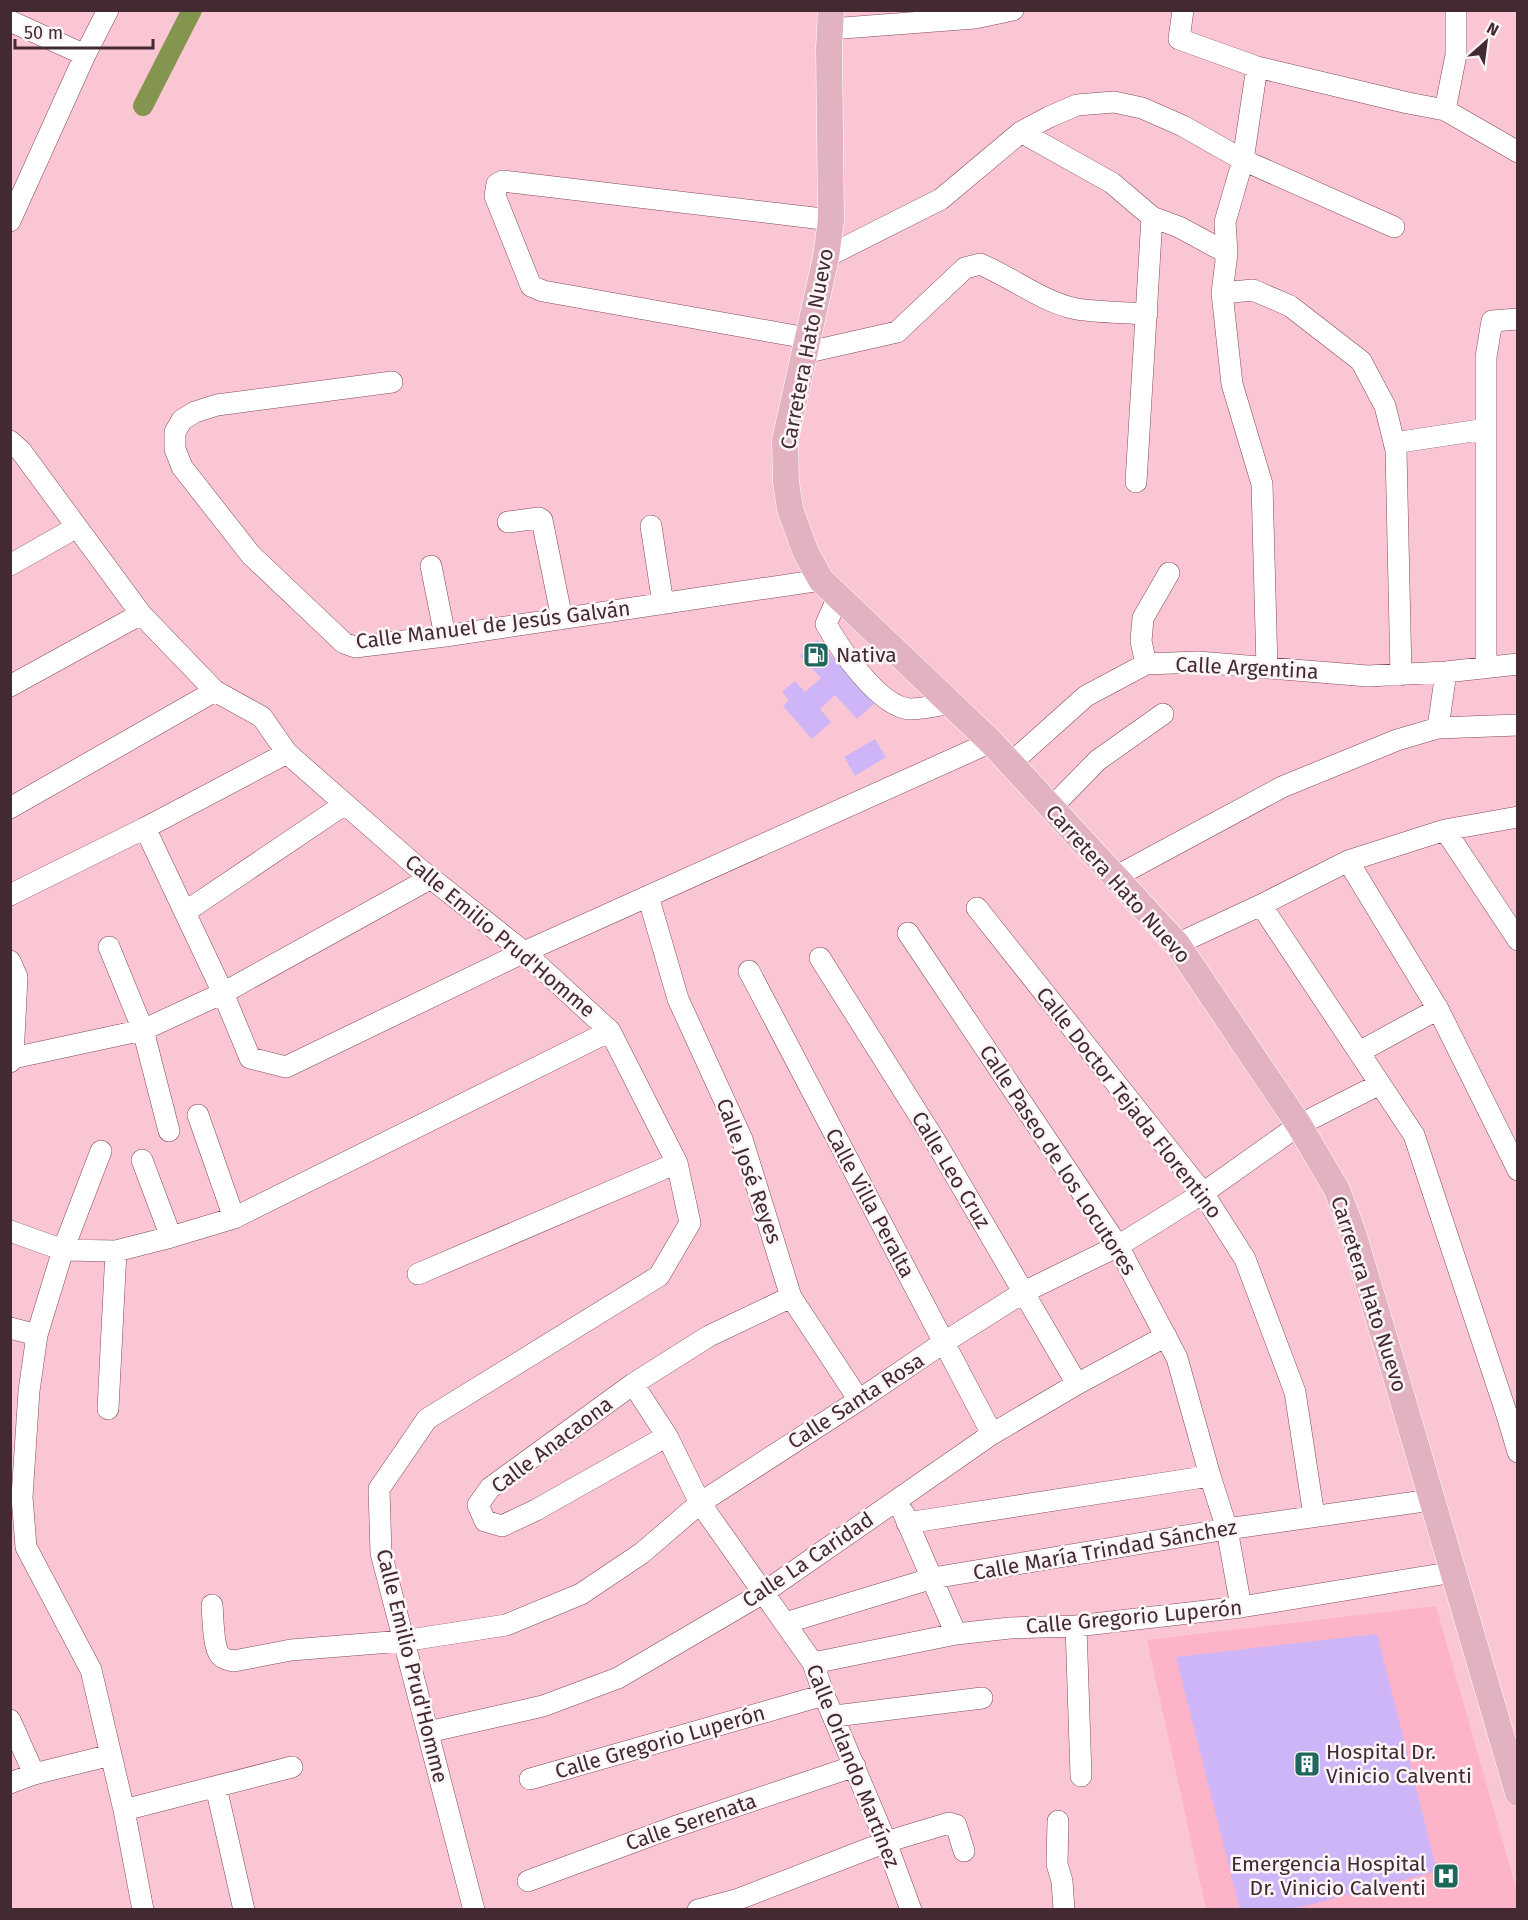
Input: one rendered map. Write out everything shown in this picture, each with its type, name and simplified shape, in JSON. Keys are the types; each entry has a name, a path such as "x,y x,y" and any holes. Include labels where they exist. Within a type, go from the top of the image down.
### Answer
{"main road":[{"name":"Carretera Hato Nuevo","path":"831,20 831,220 826,257 785,440 786,482 790,509 806,553 829,589 992,742 1050,808 1177,944 1299,1125 1337,1190 1353,1233 1518,1793"}],"street":[{"path":"10,221 85,55 108,10"},
{"path":"831,20 941,16 975,18 1013,10"},
{"path":"1183,10 1179,39 1257,66 1445,110 1518,152"},
{"path":"1445,110 1456,55 1456,10"},
{"path":"10,21 85,55"},
{"path":"1257,66 1243,160 1225,222 1227,253 1222,293 1232,384 1262,484 1267,668"},
{"path":"826,257 941,199 1022,132 1077,105 1114,102 1142,108 1183,126 1243,160 1394,227"},
{"path":"1022,132 1112,183 1152,218 1179,227 1227,253"},
{"path":"831,220 503,181 495,188 495,196 531,286 543,291 805,346 897,333 965,268 980,264 1004,274 1044,297 1073,308 1147,314"},
{"path":"1136,482 1152,218"},
{"path":"1222,293 1253,290 1290,306 1361,361 1385,406 1394,443 1401,675"},
{"path":"1486,666 1486,357 1492,321 1518,319"},
{"name":"Calle Manuel de Jesús Galván","path":"392,382 217,405 195,412 182,420 175,432 175,448 182,467 251,555 344,643 355,647 663,604 829,589"},
{"path":"1394,443 1486,429"},
{"name":"Calle Emilio Prud'Homme","path":"14,449 141,614 215,691 262,717 287,753 431,878 524,952 610,1030 676,1163 690,1223 659,1276 427,1419 379,1489 381,1553 474,1910"},
{"path":"508,522 539,518 542,520 562,619"},
{"path":"651,526 663,604"},
{"path":"10,565 77,528"},
{"path":"432,566 445,636"},
{"path":"1146,664 1141,641 1143,618 1169,573"},
{"path":"829,589 826,624 840,648 886,700 909,709 952,703"},
{"path":"10,686 141,614"},
{"name":"Calle Argentina","path":"1010,764 1086,696 1146,664 1198,662 1368,676 1446,672 1518,664"},
{"path":"1438,728 1446,672"},
{"path":"10,808 215,691"},
{"path":"1050,808 1098,760 1163,714"},
{"path":"1115,877 1282,787 1397,740 1438,728 1518,725"},
{"path":"145,828 223,993 250,1059 286,1067 524,952 992,742"},
{"path":"10,895 145,828 287,753"},
{"path":"184,912 345,804"},
{"path":"1177,944 1348,861 1445,830 1518,817"},
{"path":"1445,830 1518,940"},
{"path":"1348,861 1438,1009 1518,1170"},
{"path":"12,972 12,1060 143,1030 223,993 431,878"},
{"name":"Calle José Reyes","path":"648,896 678,999 742,1138 791,1297 859,1400"},
{"path":"1261,905 1414,1135 1512,1413 1518,1452"},
{"name":"Calle Doctor Tejada Florentino","path":"977,908 1203,1193 1245,1259 1295,1392 1314,1516"},
{"name":"Calle Paseo de los Locutores","path":"908,933 1118,1246 1177,1358 1227,1528 1241,1607"},
{"path":"109,947 143,1030 168,1131"},
{"name":"Calle Leo Cruz","path":"820,958 934,1139 1077,1384"},
{"name":"Calle Villa Peralta","path":"749,971 992,1434"},
{"path":"1359,1052 1438,1009"},
{"path":"10,1231 63,1250 116,1251 234,1218 610,1030"},
{"name":"Calle Santa Rosa","path":"212,1605 216,1647 220,1655 234,1661 291,1650 403,1641 506,1624 580,1594 642,1553 700,1503 943,1343 1024,1292 1118,1246 1203,1193 1299,1125 1380,1084"},
{"path":"198,1115 234,1218"},
{"path":"101,1150 63,1250 37,1335 28,1391 18,1551 91,1670 124,1810 143,1910"},
{"path":"142,1160 171,1237"},
{"path":"418,1274 676,1163"},
{"path":"108,1409 116,1251"},
{"name":"Calle Anacaona","path":"667,1436 536,1510 502,1526 485,1521 478,1505 490,1488 633,1384 709,1336 791,1297"},
{"path":"10,1328 37,1335"},
{"name":"Calle La Caridad","path":"428,1732 543,1706 618,1678 763,1593 992,1434 1077,1384 1166,1336"},
{"name":"Calle Orlando Martínez","path":"633,1384 667,1436 700,1503 813,1663 824,1695 835,1716 886,1842 910,1910"},
{"path":"907,1523 1210,1476"},
{"path":"898,1500 956,1634"},
{"name":"Calle María Trindad Sánchez","path":"785,1623 933,1578 1227,1528 1431,1500"},
{"name":"Calle Gregorio Luperón","path":"813,1663 956,1634 1010,1628 1076,1626 1241,1607 1454,1572"},
{"path":"1076,1626 1081,1776"},
{"name":"Calle Gregorio Luperón","path":"530,1779 824,1695"},
{"path":"835,1716 982,1698"},
{"path":"10,1720 33,1774"},
{"path":"10,1783 33,1774 111,1755"},
{"name":"Calle Serenata","path":"528,1881 674,1827 855,1766"},
{"path":"124,1810 292,1767"},
{"path":"216,1786 244,1910"},
{"path":"1058,1821 1057,1864 1062,1881 1064,1910"},
{"path":"698,1910 736,1900 886,1842 949,1823 956,1825 964,1851"}],"shaded area":[{"path":"1436,1606 1517,1892 1517,1909 1206,1909 1147,1640"}],"building":[{"path":"817,640 875,703 857,719 835,695 820,709 831,722 812,739 783,706 789,700 782,692 795,681 805,692 821,678 800,656"},
{"path":"875,739 886,757 855,776 844,757"},
{"name":"Hospital Dr. Vinicio Calventi","path":"1377,1634 1437,1871 1290,1910 1240,1910 1176,1657"}],"waterway":[{"path":"143,106 192,10"}],"place":[{"name":"Nativa","path":"816,655"},
{"name":"Hospital Dr. Vinicio Calventi","path":"1307,1764"},
{"name":"Emergencia Hospital Dr. Vinicio Calventi","path":"1446,1876"}]}
